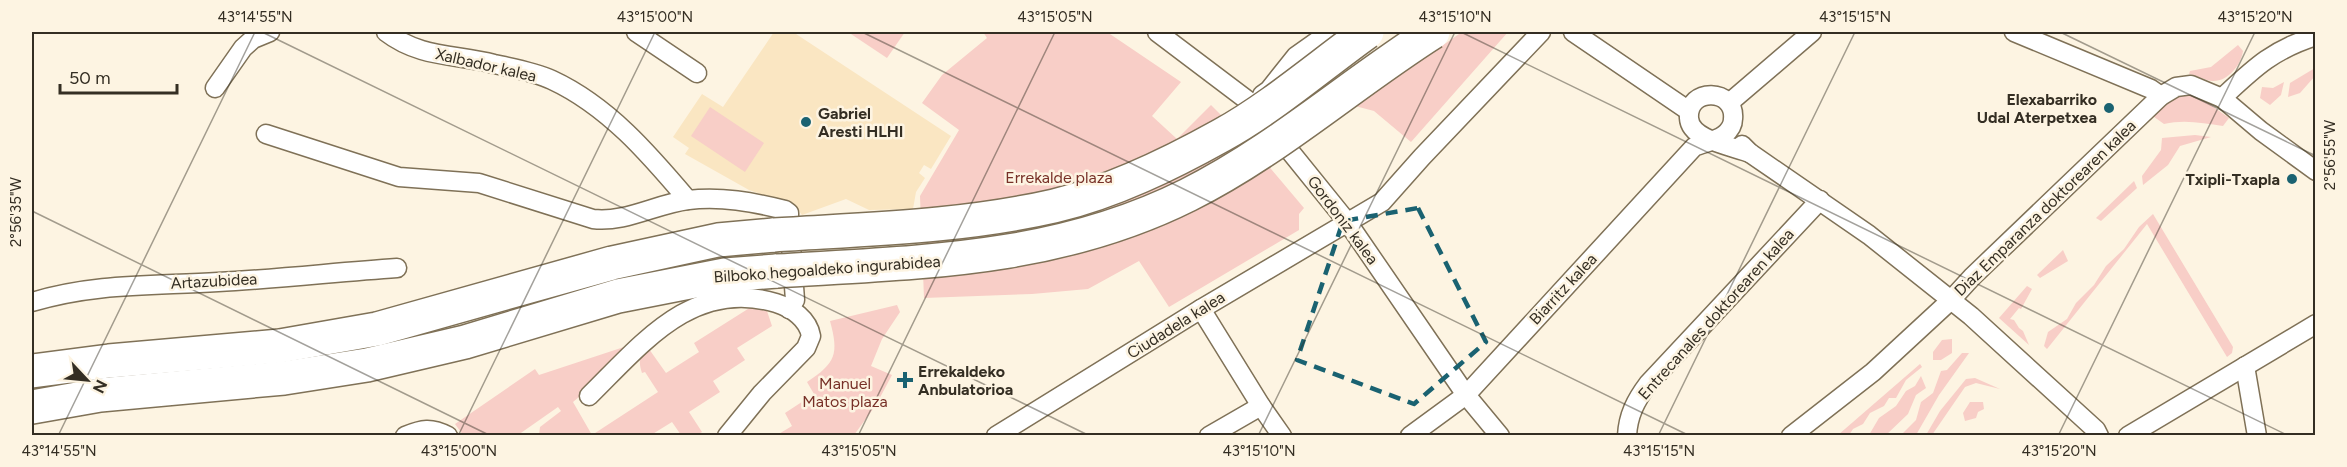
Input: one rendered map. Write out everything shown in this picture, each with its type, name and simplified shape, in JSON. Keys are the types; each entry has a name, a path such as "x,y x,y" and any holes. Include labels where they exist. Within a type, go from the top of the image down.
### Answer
{"highway":[{"path":"32,372 109,361 280,346 377,329 622,260 718,240 917,227 985,220 1056,205 1117,186 1157,169 1224,134 1367,32"},
{"name":"Bilboko hegoaldeko ingurabidea","path":"32,407 100,395 284,378 367,365 465,342 618,296 725,275 930,262 1035,248 1092,233 1140,217 1189,195 1246,162 1433,32"}],"street":[{"path":"215,88 243,48 253,39 270,32"},
{"name":"Xalbador kalea","path":"386,32 401,43 436,54 492,63 551,80 602,109 688,200"},
{"path":"636,32 697,73"},
{"name":"Gordoniz kalea","path":"1158,32 1251,103 1348,223 1466,394 1500,435"},
{"path":"1251,103 1269,90 1296,56 1330,32"},
{"name":"Ciudadela kalea","path":"1003,434 1201,309 1382,202 1541,32"},
{"path":"1573,32 1689,111"},
{"path":"1730,103 1812,32"},
{"path":"2014,32 2151,89 2161,96"},
{"path":"2222,98 2258,64 2303,40 2316,36"},
{"name":"Diaz Emparanza doktorearen kalea","path":"1791,435 1874,372 2161,96 2176,87 2192,85 2222,98 2261,131 2316,171"},
{"path":"1712,139 1724,135 1729,130 1734,117 1730,103 1718,95 1703,95 1689,111 1690,125 1694,131 1699,135 1750,153 1869,235 1951,300 2101,434"},
{"path":"1729,130 1750,153"},
{"path":"266,134 399,177 479,183 593,219 607,221 688,200 742,200 785,210 789,213 795,300 789,309"},
{"name":"Biarritz kalea","path":"1410,435 1466,394 1686,154 1694,147 1712,139"},
{"name":"Entrecanales doktorearen kalea","path":"1627,435 1629,419 1636,400 1648,384 1820,200"},
{"name":"Artazubidea","path":"32,302 55,295 105,286 218,282 397,268"},
{"path":"589,396 651,335 678,317 711,300 748,297 772,302 789,309 802,318 810,329 811,336 806,348 762,393 727,435"},
{"path":"1201,309 1261,406 1282,435"},
{"path":"2133,434 2316,324"},
{"path":"2245,366 2257,435"},
{"path":"1209,435 1261,406"},
{"path":"405,435 423,428 435,429 448,435"}],"highlighted area":[{"path":"1418,208 1486,342 1414,404 1297,360 1343,221"}],"shaded area":[{"name":"Gabriel Aresti HLHI","path":"774,32 793,32 951,136 931,169 924,165 919,173 925,178 916,192 913,209 869,210 846,199 802,215 795,206 749,190 685,154 689,148 673,137 702,94 723,107"}],"green space":[{"path":"848,32 905,32 887,58"},
{"name":"Errekalde plaza","path":"983,32 1107,32 1181,82 1152,116 1177,139 1211,105 1250,144 1304,208 1299,214 1299,230 1169,307 1139,261 1088,289 1032,294 924,298 920,196 959,130 922,103 942,75 987,38"},
{"path":"1462,32 1508,32 1411,142 1374,111 1355,106"},
{"path":"2238,45 2243,51 2240,62 2233,72 2223,79 2212,81 2189,74 2190,71 2211,67"},
{"path":"2315,68 2315,76 2300,93 2288,97 2290,83"},
{"path":"2284,82 2281,95 2270,105 2260,98 2262,87 2273,88"},
{"path":"2180,91 2201,98 2229,118 2223,126 2186,122 2164,124 2150,114"},
{"path":"710,107 764,143 745,172 691,136"},
{"path":"2195,135 2211,137 2180,146 2168,165 2143,185 2142,176 2161,150 2162,138"},
{"path":"2134,181 2137,188 2101,221 2096,218"},
{"path":"2153,214 2233,347 2232,353 2227,357 2147,224 2047,349 2044,346 2048,332 2067,319 2076,303 2094,285 2106,266 2124,249 2139,227"},
{"path":"2063,250 2068,261 2040,278 2037,275"},
{"path":"2027,286 2032,289 2021,309 2019,308 2010,319 2014,320 2023,331 2029,345 1999,318"},
{"name":"Manuel Matos plaza","path":"897,305 900,312 882,339 871,366 892,375 876,405 854,435 777,435 792,426 785,413 814,394 807,382 824,369 833,357 834,342 830,321"},
{"path":"751,307 767,311 772,326 737,348 745,360 713,381 720,392 689,412 702,432 697,435 681,435 672,422 651,435 592,435 658,392 645,372 642,373 640,361 643,350 649,349 666,373 699,352 694,343"},
{"path":"1952,339 1952,353 1941,360 1933,360 1933,352 1942,340"},
{"path":"627,346 599,380 573,402 592,435 539,435 540,427 561,411 558,407 518,435 463,435 455,424 535,369 539,375"},
{"path":"1962,353 1969,353 1939,395 1916,435 1901,435 1916,420 1921,402 1933,393 1941,371 1947,370"},
{"path":"1920,364 1922,367 1906,380 1896,398 1889,398 1884,406 1870,413 1863,424 1853,429 1849,435 1838,435"},
{"path":"1921,376 1926,388 1916,395 1908,414 1886,435 1869,435 1879,418 1896,406 1906,391 1915,386"},
{"path":"1975,378 2000,389 1976,383 1965,387 1932,435 1926,435 1940,411 1966,379"},
{"path":"1970,402 1983,402 1984,409 1978,412 1976,418 1965,421 1963,413"}],"place":[{"name":"Elexabarriko Udal Aterpetxea","path":"2109,108"},
{"name":"Gabriel Aresti HLHI","path":"806,122"},
{"name":"Txipli-Txapla","path":"2292,179"},
{"name":"Errekaldeko Anbulatorioa","path":"905,380"}]}
